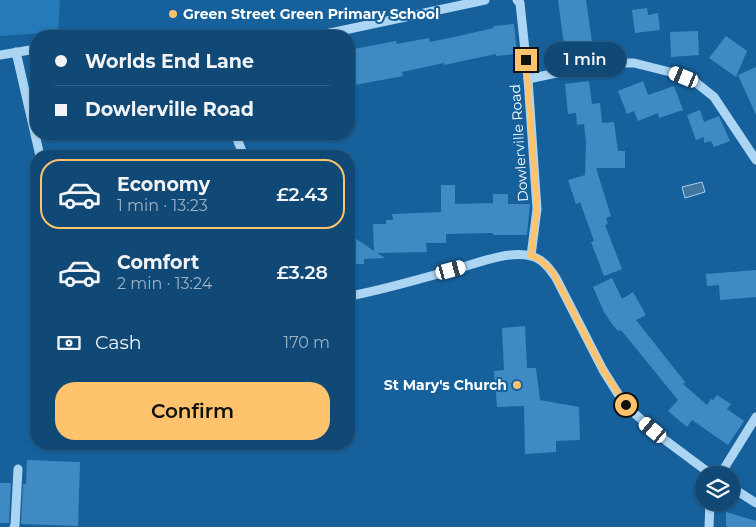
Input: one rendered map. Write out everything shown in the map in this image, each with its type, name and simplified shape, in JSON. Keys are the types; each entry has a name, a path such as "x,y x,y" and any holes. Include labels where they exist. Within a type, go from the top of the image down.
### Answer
{"street":[{"path":"344,30 485,0"},
{"name":"Dowlerville Road","path":"517,0 520,2 528,79 537,209 531,256"},
{"path":"0,56 30,50"},
{"path":"16,52 30,113"},
{"path":"528,79 590,66 617,63 634,63 674,73 694,81 714,97 755,158"},
{"path":"355,295 501,257 514,255 531,256 539,259 552,271 607,376 626,405 661,437 700,466"},
{"path":"726,466 756,417"},
{"path":"14,527 18,469"},
{"path":"740,493 756,503"},
{"path":"709,527 710,511"}],"shaded area":[{"path":"0,0 60,0 58,30 30,30 30,34 0,36"},
{"path":"702,182 705,192 685,198 682,187"}],"building":[{"path":"558,0 586,0 594,56 566,60"},
{"path":"647,8 648,15 658,13 660,30 635,33 632,10"},
{"path":"514,24 517,54 496,56 496,54 444,65 444,63 402,72 403,76 355,85 355,49 396,41 397,44 429,38 430,42 494,28 493,26"},
{"path":"698,31 699,55 671,57 670,32"},
{"path":"726,36 747,51 736,77 709,58"},
{"path":"756,67 756,115 738,75"},
{"path":"589,81 592,104 600,103 602,123 614,122 618,151 625,151 625,168 596,168 611,216 606,218 608,224 605,225 622,269 604,276 591,242 594,241 580,202 576,204 568,180 585,175 586,142 584,124 577,125 576,113 568,114 565,84"},
{"path":"643,81 648,95 674,86 683,110 659,118 658,113 638,121 634,111 627,114 618,91"},
{"path":"700,110 704,122 719,116 730,141 714,147 711,141 704,143 704,137 696,140 687,115"},
{"path":"441,185 455,185 455,204 493,203 493,194 508,194 508,204 530,204 527,235 493,235 493,233 446,234 446,243 426,243 427,252 377,253 385,258 364,259 364,264 355,264 355,238 374,251 373,224 386,224 386,220 393,220 392,214 441,212"},
{"path":"756,270 756,297 720,300 719,285 707,286 706,274"},
{"path":"612,278 622,299 633,292 646,315 636,320 685,382 683,384 707,405 717,395 731,404 727,409 744,421 728,445 692,420 687,427 668,411 678,400 621,330 618,331 612,324 604,312 593,287"},
{"name":"St Mary's Church","path":"525,326 527,368 536,368 540,400 579,407 580,440 556,441 556,452 525,454 524,406 497,407 494,371 504,370 502,328"},
{"path":"27,460 80,462 78,526 21,524 23,484 26,484"},
{"path":"0,483 11,483 9,523 0,523"},
{"path":"726,512 756,521 756,527 726,526"}],"place":[{"name":"Green Street Green Primary School","path":"173,14"},
{"name":"St Mary's Church","path":"517,385"}],"route":[{"path":"526,60 537,209 531,256 539,259 552,271 603,370 626,405"}]}
